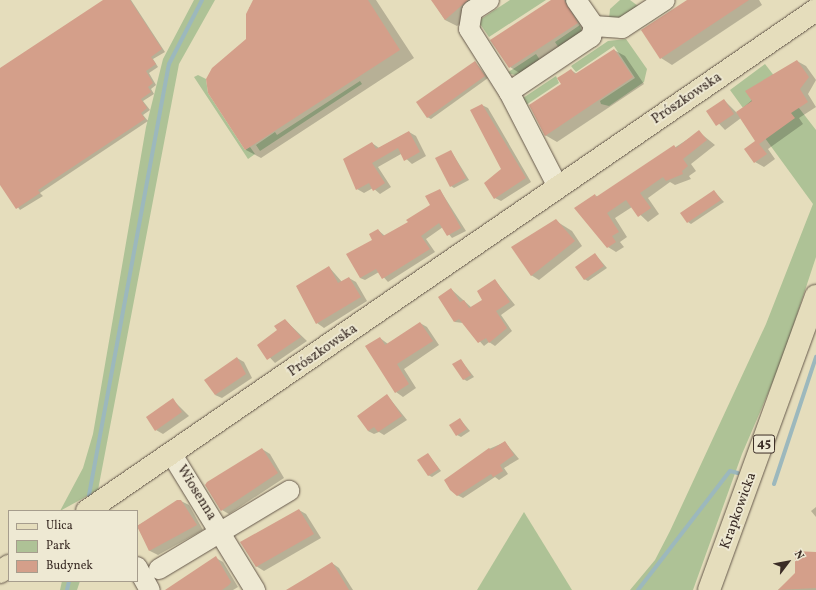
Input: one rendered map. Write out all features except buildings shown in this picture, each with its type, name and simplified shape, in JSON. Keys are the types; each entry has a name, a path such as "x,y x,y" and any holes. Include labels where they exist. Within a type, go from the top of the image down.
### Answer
{"main road":[{"name":"Prószkowska","path":"96,508 171,454 816,10"},
{"name":"Krapkowicka","path":"709,590 816,296"}],"street":[{"path":"489,0 469,17 472,34 510,92 558,187"},
{"path":"510,92 591,37 594,26 576,0"},
{"path":"594,26 622,28 665,0"},
{"name":"Wiosenna","path":"171,454 255,590"},
{"name":"Wiosenna","path":"159,569 289,491"},
{"path":"138,569 150,590"}],"green space":[{"path":"194,0 215,0 179,64 98,490 61,510 83,468 93,434 146,127 163,59"},
{"path":"510,0 546,0 489,37 478,21"},
{"path":"620,0 630,0 638,6 624,19 609,19 610,9"},
{"path":"580,25 582,34 561,51 555,42"},
{"path":"626,39 647,69 644,82 609,106 601,104 600,101 635,78 614,46 576,72 571,66 608,41"},
{"path":"536,54 542,63 519,76 507,73"},
{"path":"765,64 816,130 816,257 781,363 742,454 693,590 630,590 655,560 670,531 766,324 813,204 730,90"},
{"path":"198,75 206,79 208,93 245,150 250,147 255,154 248,159 194,77"},
{"path":"556,76 559,83 520,109 517,102"},
{"path":"360,81 362,84 260,151 256,145 275,132 277,135"},
{"path":"524,512 572,590 477,590"},
{"path":"62,582 80,582 77,590 60,590"}],"waterway":[{"path":"89,495 169,64 202,0"},
{"path":"774,484 816,357"},
{"path":"638,590 730,471 738,473"},
{"path":"67,590 69,582"}]}
